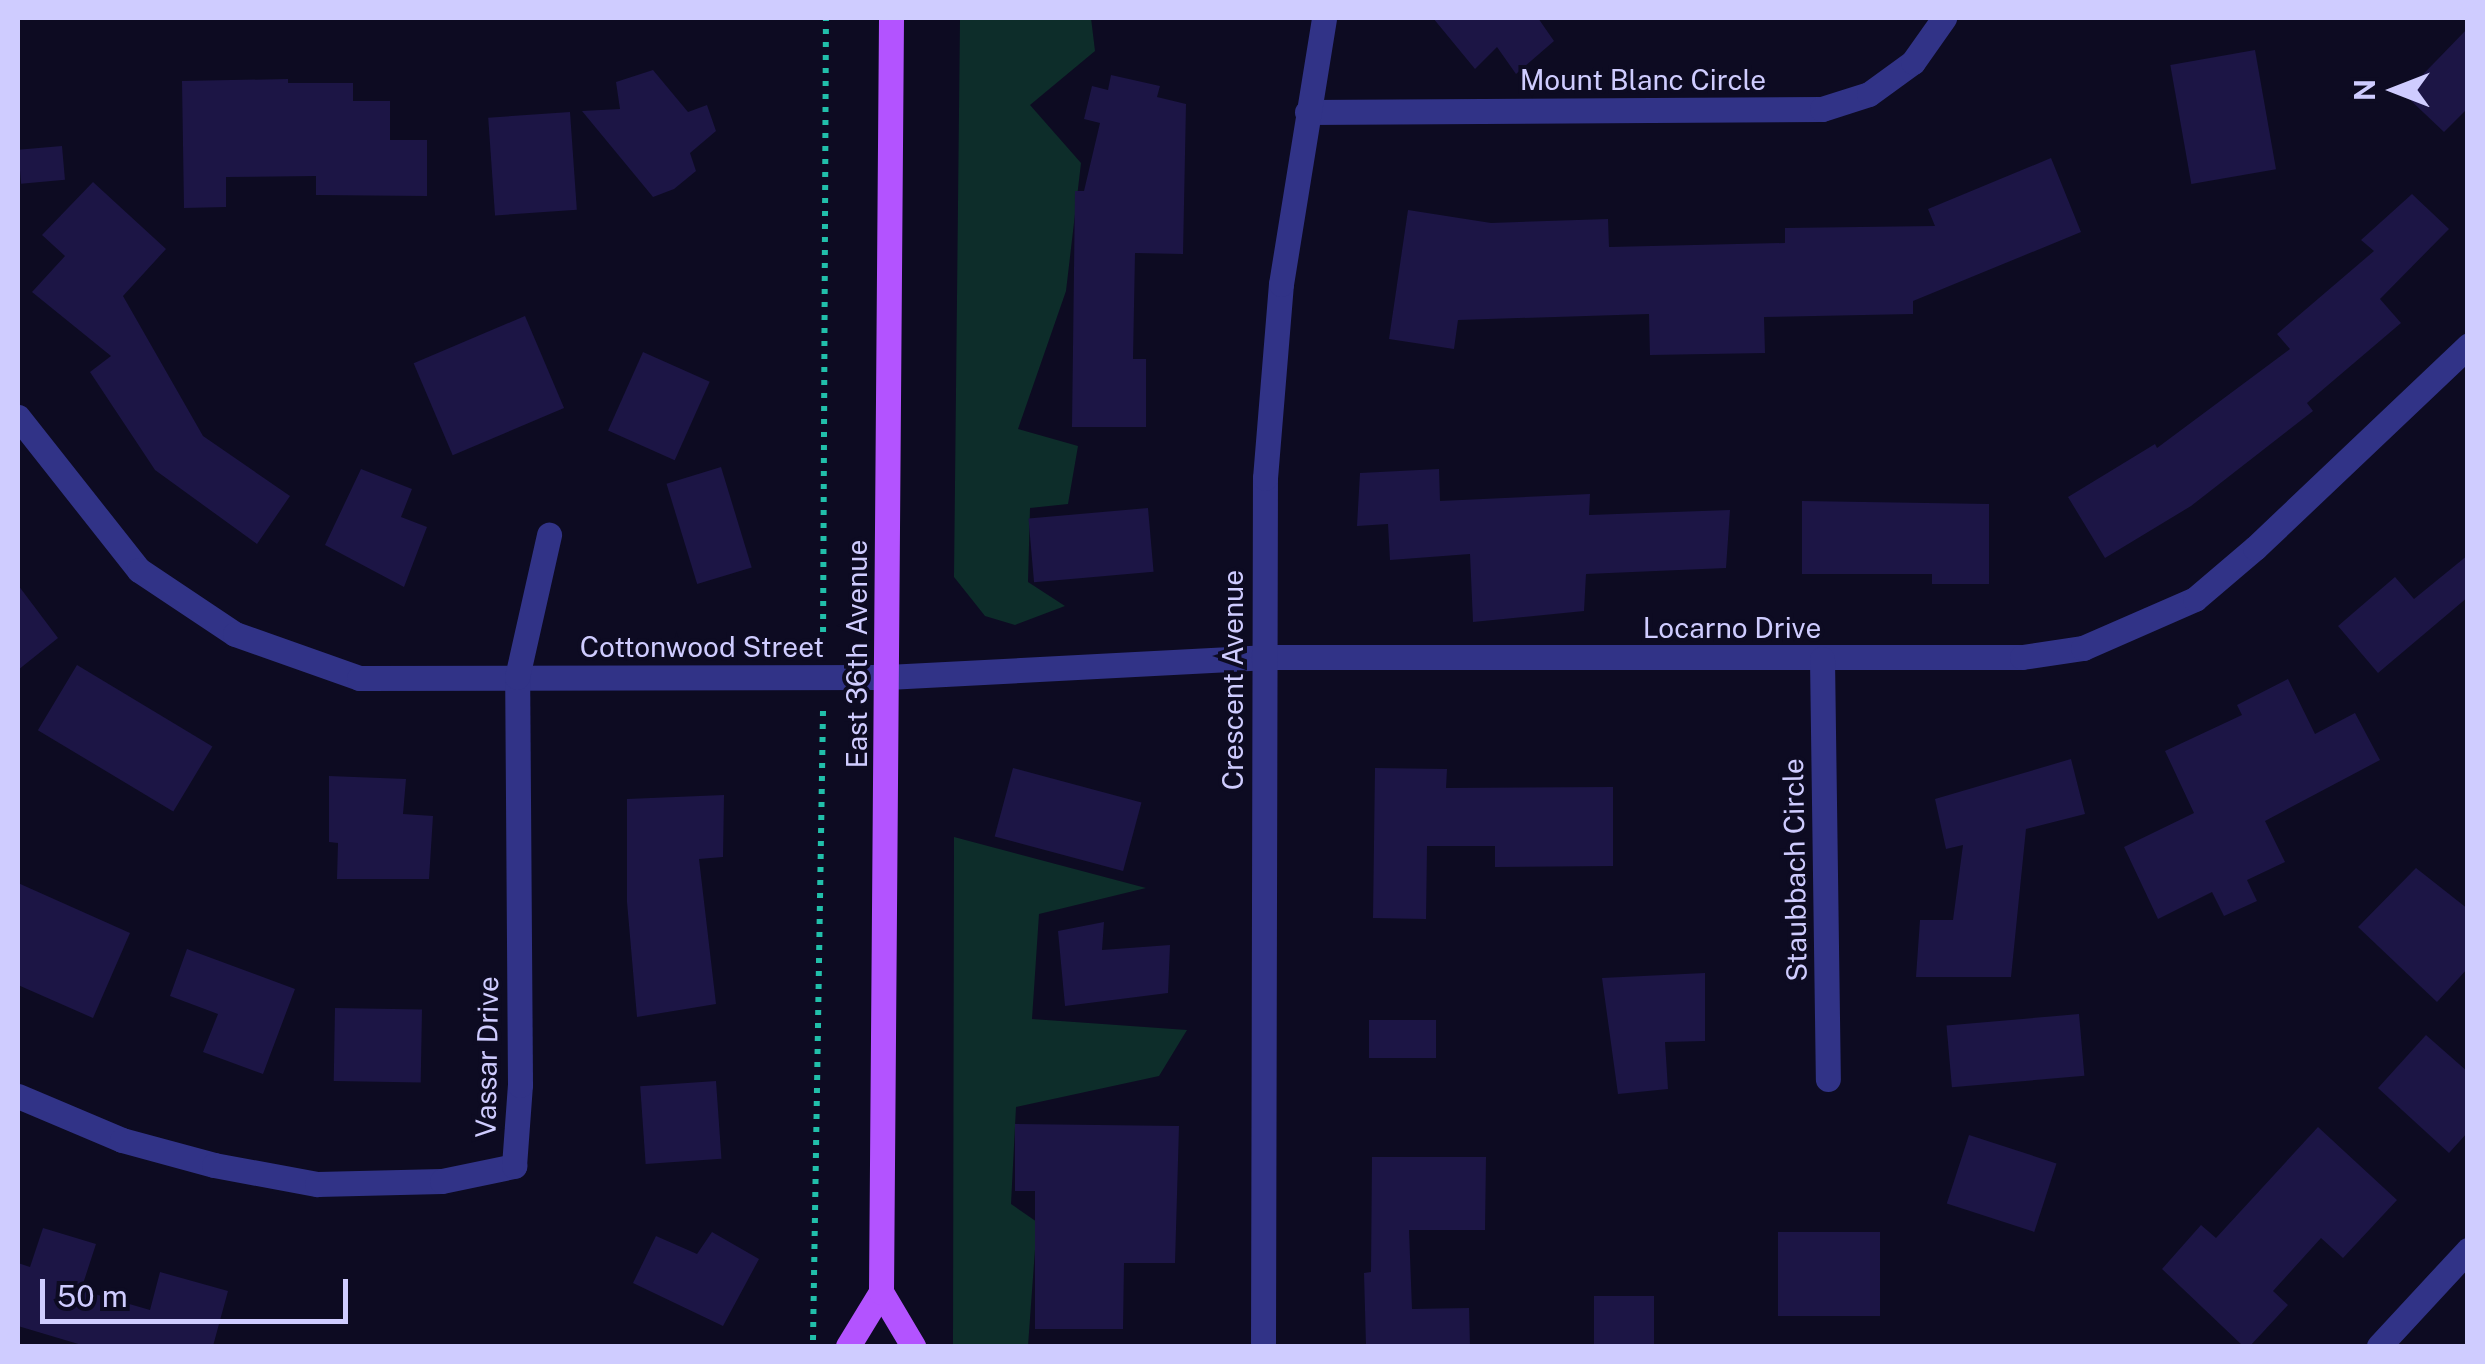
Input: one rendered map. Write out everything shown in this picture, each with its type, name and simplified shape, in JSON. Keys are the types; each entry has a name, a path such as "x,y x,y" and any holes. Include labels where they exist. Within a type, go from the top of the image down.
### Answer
{"main road":[{"name":"East 36th Avenue","path":"881,1292 891,18"},
{"path":"848,1346 881,1292 912,1346"}],"street":[{"name":"Crescent Avenue","path":"1263,1346 1265,478 1279,304 1324,18"},
{"name":"Mount Blanc Circle","path":"1308,112 1822,108 1869,94 1914,62 1944,18"},
{"name":"Locarno Drive","path":"886,677 1263,657 2022,657 2084,648 2140,627 2195,598 2255,548 2468,346"},
{"name":"Cottonwood Street","path":"18,416 139,570 235,634 360,678 886,677"},
{"path":"517,677 548,535"},
{"name":"Staubbach Circle","path":"1822,659 1828,1080"},
{"name":"Vassar Drive","path":"18,1096 122,1140 214,1165 317,1184 442,1181 514,1166 520,1085 517,677"},
{"path":"2378,1346 2468,1250"}],"path":[{"path":"813,1346 823,677 826,18"}],"green space":[{"path":"960,18 1091,18 1095,51 1030,105 1081,163 1066,291 1018,429 1078,446 1068,504 1030,508 1028,582 1065,606 1015,625 985,616 954,577"},
{"path":"954,837 1146,888 1039,914 1032,1019 1187,1030 1159,1076 1016,1107 1011,1204 1037,1222 1028,1346 953,1346"}],"building":[{"path":"1433,18 1538,18 1554,41 1516,74 1497,47 1475,69"},
{"path":"2468,28 2468,108 2444,132 2404,94"},
{"path":"2255,50 2276,169 2191,184 2170,65"},
{"path":"653,70 688,112 707,105 716,131 690,153 696,171 674,189 653,197 582,111 620,109 616,82"},
{"path":"1111,75 1160,86 1157,97 1186,104 1183,254 1135,253 1133,359 1146,359 1146,427 1072,427 1075,191 1084,191 1100,123 1084,119 1092,86 1108,90"},
{"path":"288,79 288,83 353,83 353,101 390,101 390,140 427,140 427,196 316,195 316,176 226,177 226,207 184,208 182,81"},
{"path":"570,112 577,210 495,215 488,118"},
{"path":"62,146 65,180 21,184 18,150"},
{"path":"2051,158 2081,232 1913,301 1913,314 1764,317 1765,353 1650,355 1649,314 1458,320 1454,349 1389,339 1408,210 1491,223 1608,219 1609,247 1785,243 1785,228 1935,226 1928,209"},
{"path":"93,182 166,249 123,296 203,436 290,496 257,544 155,470 90,372 111,356 32,292 65,256 42,235"},
{"path":"2412,194 2449,229 2380,299 2401,323 2307,403 2313,411 2191,506 2105,558 2068,497 2155,444 2157,448 2290,349 2277,334 2374,251 2361,240"},
{"path":"525,316 564,408 453,455 414,363"},
{"path":"643,352 710,382 675,460 608,431"},
{"path":"721,467 752,567 697,584 666,484"},
{"path":"361,469 412,489 401,517 427,527 404,587 325,545"},
{"path":"1439,469 1440,501 1590,494 1589,515 1730,510 1726,568 1586,574 1584,611 1473,622 1470,554 1390,560 1388,524 1357,526 1360,473"},
{"path":"1802,501 1989,504 1989,584 1932,584 1932,574 1802,574"},
{"path":"1148,508 1154,572 1034,582 1028,518"},
{"path":"2468,555 2468,597 2378,673 2338,626 2395,577 2414,599"},
{"path":"18,585 58,638 18,670"},
{"path":"77,665 212,746 173,812 38,730"},
{"path":"2288,679 2315,734 2355,713 2380,760 2265,821 2285,862 2247,880 2257,901 2224,916 2212,892 2158,919 2124,847 2194,813 2165,751 2242,715 2237,705"},
{"path":"2071,759 2085,814 2026,829 2011,977 1916,977 1920,920 1953,920 1963,845 1946,849 1935,799"},
{"path":"1013,768 1141,802 1123,871 995,837"},
{"path":"1375,768 1447,769 1446,788 1613,787 1613,866 1495,867 1495,846 1427,846 1426,919 1373,918"},
{"path":"329,776 406,779 403,814 433,816 429,879 337,879 338,843 329,842"},
{"path":"724,795 723,857 699,859 716,1004 637,1017 627,902 627,799"},
{"path":"2416,868 2468,909 2468,968 2437,1002 2358,927"},
{"path":"18,883 130,933 93,1018 18,985"},
{"path":"1104,922 1102,950 1170,945 1168,993 1065,1006 1058,931"},
{"path":"187,949 295,989 263,1074 203,1052 218,1014 170,996"},
{"path":"1705,973 1705,1041 1665,1042 1668,1089 1618,1094 1602,978"},
{"path":"335,1008 422,1010 421,1083 334,1081"},
{"path":"2079,1014 2084,1076 1952,1087 1947,1026"},
{"path":"1369,1020 1436,1020 1436,1058 1369,1058"},
{"path":"2426,1035 2468,1072 2468,1132 2449,1153 2378,1088"},
{"path":"716,1081 721,1159 646,1164 640,1086"},
{"path":"1015,1124 1179,1126 1175,1263 1124,1263 1123,1329 1035,1329 1035,1191 1015,1191"},
{"path":"2318,1127 2397,1200 2343,1258 2321,1238 2273,1291 2288,1305 2250,1346 2243,1346 2162,1269 2201,1225 2216,1238"},
{"path":"1969,1135 2056,1163 2034,1232 1947,1203"},
{"path":"1372,1157 1486,1157 1485,1230 1409,1230 1412,1309 1469,1308 1470,1346 1366,1346 1364,1273 1371,1272"},
{"path":"43,1228 96,1244 81,1290 150,1310 160,1272 228,1291 213,1346 85,1346 18,1326 18,1263 30,1267"},
{"path":"712,1232 759,1259 723,1326 633,1283 656,1236 697,1254"},
{"path":"1778,1232 1880,1232 1880,1316 1778,1316"},
{"path":"1594,1296 1654,1296 1654,1346 1594,1346"}]}
